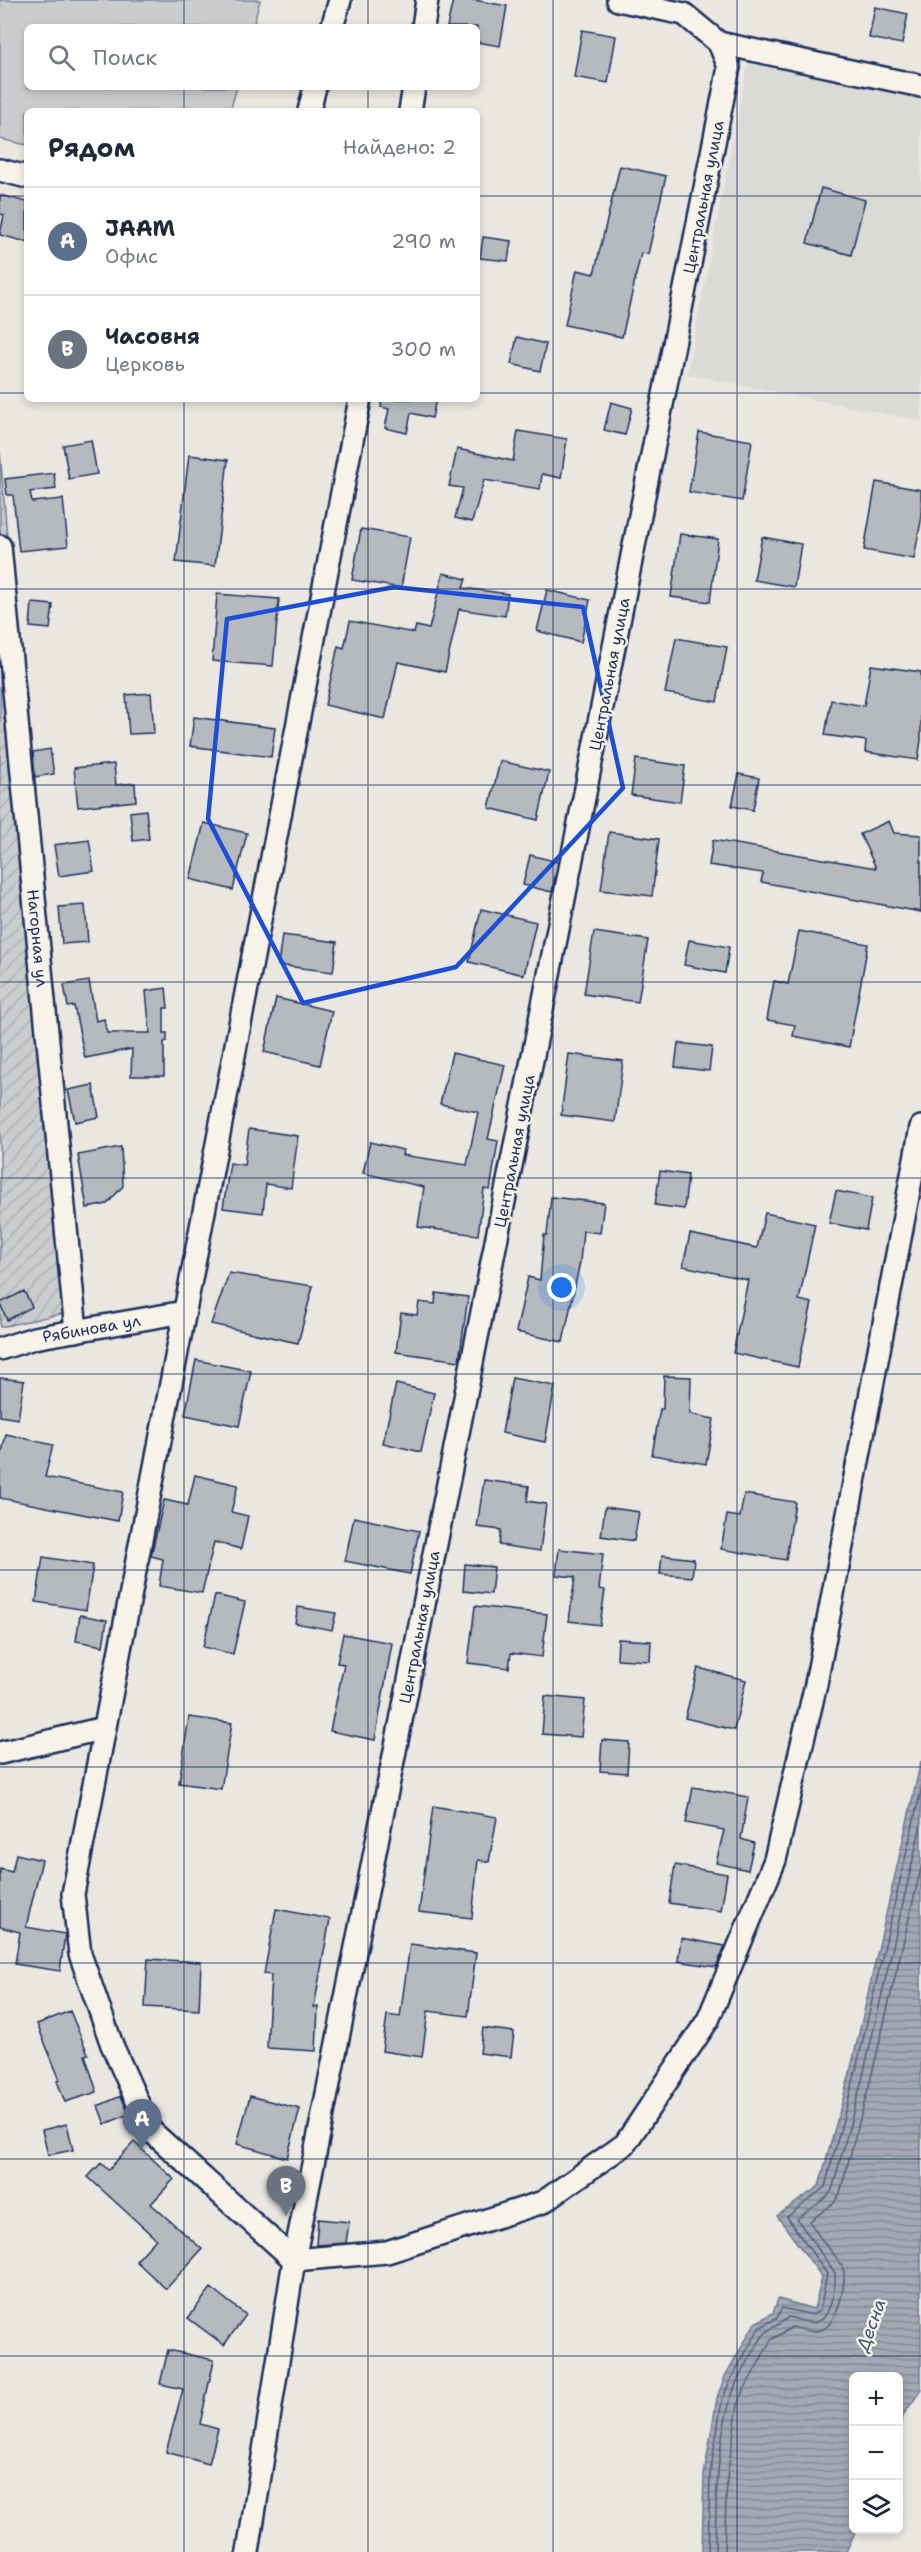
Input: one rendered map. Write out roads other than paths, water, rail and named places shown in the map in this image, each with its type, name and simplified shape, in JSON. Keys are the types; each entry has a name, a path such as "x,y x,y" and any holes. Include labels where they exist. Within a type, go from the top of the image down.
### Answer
{"street":[{"path":"333,24 340,0"},
{"path":"423,24 427,0"},
{"path":"618,0 689,7 719,43 921,86"},
{"name":"Центральная улица","path":"248,2552 294,2260 729,67 719,43"},
{"path":"310,108 314,90"},
{"path":"410,108 414,90"},
{"path":"0,170 24,176"},
{"path":"359,402 73,1894 80,1954 112,2044 150,2130 294,2260 387,2252 543,2202 625,2144 708,2020 775,1860 816,1684 921,1127"},
{"name":"Нагорная ул","path":"0,546 76,1331"},
{"name":"Рябинова ул","path":"0,1349 34,1338 184,1312"},
{"path":"0,1753 104,1728"}],"water":[{"name":"Десна","path":"921,1761 921,2390 903,2417 903,2372 849,2372 849,2534 854,2534 846,2552 702,2552 704,2475 717,2398 724,2378 755,2323 773,2313 778,2299 814,2309 822,2277 777,2216 819,2186 849,2077"}],"place":[{"name":"JAAM","path":"142,2149"},
{"name":"Часовня","path":"286,2216"}]}
